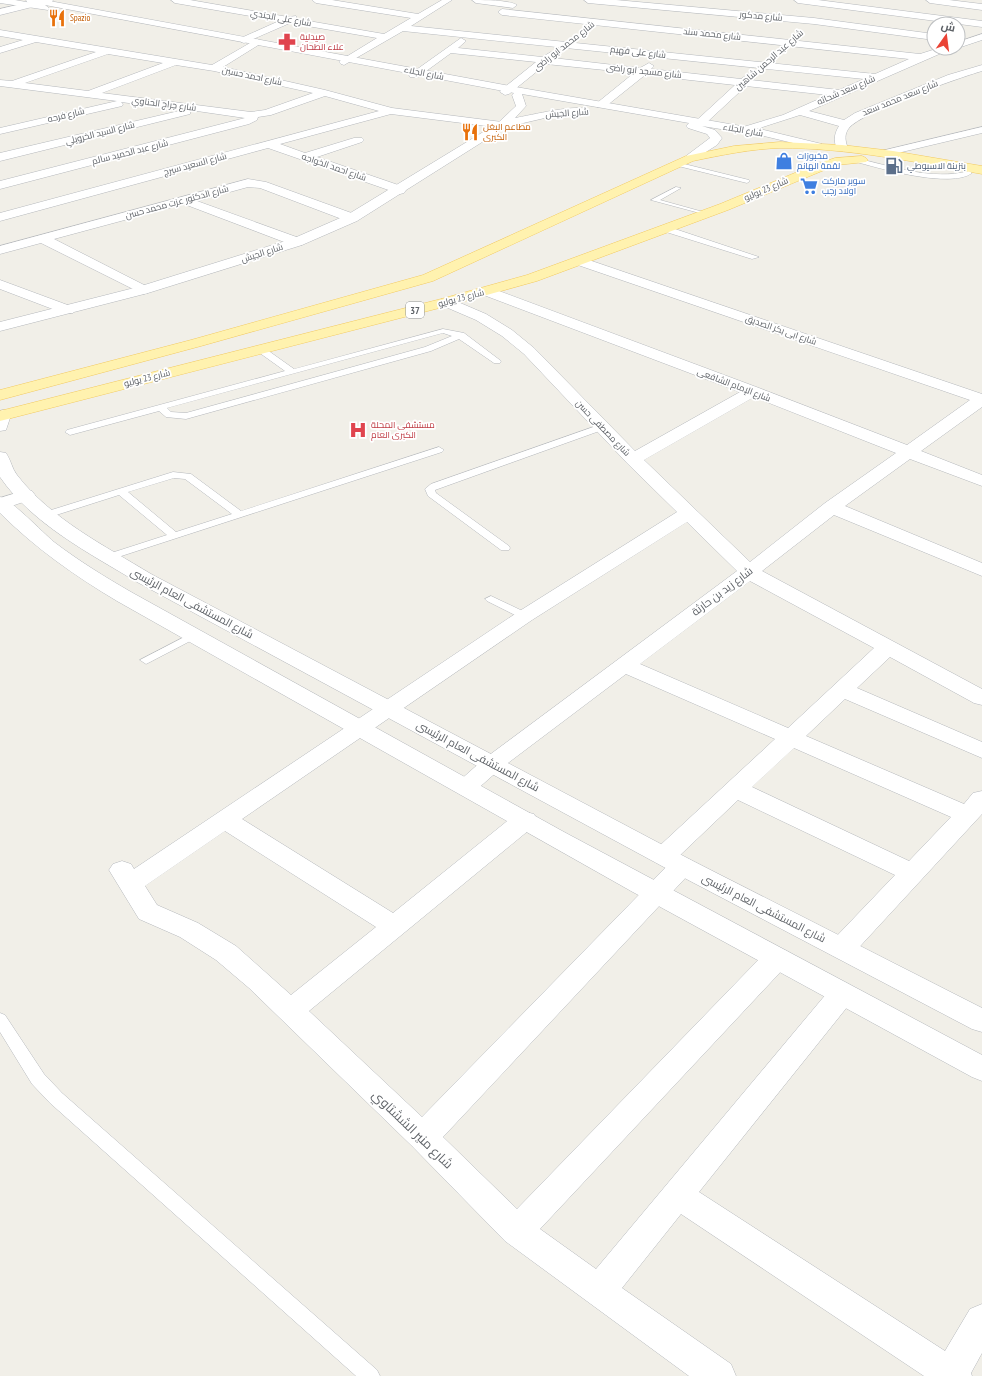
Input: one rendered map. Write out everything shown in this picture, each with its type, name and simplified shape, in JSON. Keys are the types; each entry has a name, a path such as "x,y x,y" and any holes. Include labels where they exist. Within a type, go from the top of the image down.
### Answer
{"main road":[{"name":"شارع الجلاء","path":"712,147 818,146 842,148 885,153 982,170"},
{"name":"شارع 23 يوليو","path":"0,395 196,343 415,282 442,273 712,147"},
{"path":"712,147 785,153 809,161"},
{"name":"37","path":"809,161 835,162 855,160 907,162 982,176"},
{"name":"شارع 23 يوليو","path":"1,419 290,341 446,302 580,261 705,214 809,161"},
{"path":"267,323 264,327 268,334 290,341"},
{"path":"196,343 214,345 220,348 225,355 222,359"}],"street":[{"name":"شارع الجلاء","path":"0,0 29,2 416,73 510,92 747,130 818,146"},
{"name":"شارع على الجندي","path":"175,0 386,37"},
{"path":"347,61 448,0"},
{"path":"476,0 516,2"},
{"name":"شارع مدكور","path":"588,0 622,1 716,12 814,21 885,29 926,36"},
{"path":"798,0 836,2 982,24"},
{"path":"930,0 982,7"},
{"name":"شارع الجلاء","path":"29,2 45,1 251,43"},
{"path":"315,4 330,1 419,17"},
{"name":"شارع محمد ابو راضى","path":"510,92 545,60 622,1"},
{"path":"605,108 643,71 730,1"},
{"path":"0,12 29,2"},
{"name":"شارع محمد سند","path":"516,2 499,15 594,22 922,57"},
{"name":"شارع عبد الرحمن شاهين","path":"701,122 744,81 836,2"},
{"path":"736,48 745,38 780,8"},
{"path":"214,68 290,19 302,14"},
{"path":"825,72 870,39 895,24"},
{"path":"416,73 483,26"},
{"name":"شارع على فهيم","path":"400,28 876,77"},
{"name":"شارع احمد حسين","path":"0,33 214,68 325,93 391,111 502,125"},
{"path":"966,42 982,37"},
{"path":"0,50 35,39"},
{"name":"شارع مسجد ابو راضى","path":"450,50 744,81 838,93"},
{"path":"0,89 106,51"},
{"name":"شارع سعد شحاته","path":"747,130 774,121 926,56"},
{"path":"89,94 174,62"},
{"name":"شارع سعد محمد سعد","path":"846,124 868,110 979,70"},
{"name":"شارع جراج الحناوي","path":"0,83 259,115 325,93"},
{"name":"شارع الجيش","path":"0,327 143,290 297,242 352,218 400,190 502,125 520,109 521,106 510,92"},
{"name":"شارع فرحه","path":"0,131 133,100"},
{"name":"شارع السيد الخرويلي","path":"0,157 199,108"},
{"name":"شارع الجلاء","path":"605,108 706,129 714,134 712,147"},
{"name":"شارع الجيش","path":"502,125 515,120 549,114 605,108"},
{"name":"شارع السعيد سيرج","path":"0,216 391,111"},
{"path":"796,111 846,124 839,135 842,148"},
{"name":"شارع عبد الحميد سالم","path":"0,185 245,122 259,115"},
{"path":"712,147 750,136 747,130"},
{"path":"885,153 982,130"},
{"path":"305,157 358,140"},
{"name":"شارع احمد الخواجه","path":"268,144 400,190"},
{"name":"شارع الدكتور عزت محمد حسن","path":"0,250 245,184 257,184 352,218"},
{"path":"184,200 297,242"},
{"path":"43,239 143,290"},
{"name":"شارع ابى بكر الصديق","path":"580,261 982,399"},
{"path":"0,284 68,310"},
{"name":"شارع الإمام الشافعى","path":"486,291 753,391 982,481"},
{"name":"شارع مصطفى حسن","path":"446,302 481,317 524,347 633,459 748,572 982,698"},
{"path":"633,459 753,391"},
{"name":"شارع زيد بن حارثة","path":"466,787 492,764 748,572 832,507 982,399"},
{"name":"شارع المستشفى العام الرئيسى","path":"0,457 8,476 26,495 49,514 110,557 234,626 673,861 982,1021"},
{"path":"26,495 0,503 23,526 80,570 115,592 201,638 525,820 982,1069"},
{"path":"832,507 982,570"},
{"path":"394,926 225,820 525,616 688,513"},
{"path":"201,638 234,626"},
{"path":"423,1137 657,892 673,861 735,789 888,647"},
{"path":"624,665 791,737 975,807 842,948"},
{"path":"842,690 982,751"},
{"path":"735,789 913,873"},
{"name":"شارع منير الششتاوي","path":"225,820 127,876 148,912 189,930 226,953 290,1011 423,1137 517,1231 718,1376"},
{"path":"290,1011 525,820"},
{"path":"517,1231 777,958"},
{"path":"599,1291 842,994"},
{"path":"678,1194 952,1375 982,1320"}],"lane":[{"path":"676,164 747,181"},
{"path":"678,188 654,200 705,214"},
{"path":"666,229 755,257"},
{"path":"70,432 443,331 454,332 461,335 497,360"},
{"path":"160,407 169,415 186,416 428,349 461,335"},
{"path":"260,349 291,371"},
{"path":"310,366 327,377"},
{"path":"236,386 252,398"},
{"path":"505,548 432,494 430,489 434,486 602,427"},
{"path":"110,557 439,450"},
{"path":"49,514 173,475 181,474 188,476 240,515"},
{"path":"121,492 175,536"},
{"path":"491,599 525,616"},
{"path":"146,660 201,638"},
{"path":"0,1020 38,1079 56,1098 370,1376"}],"place":[{"name":"Spazio","path":"57,18"},
{"name":"صيدلية علاء الطحان","path":"287,42"},
{"name":"مطاعم البغل الكبرى","path":"470,132"},
{"name":"مخبوزات لقمة الهانم","path":"784,161"},
{"name":"بنزينة الاسيوطي","path":"894,166"},
{"name":"سوبر ماركت اولاد رجب","path":"809,186"},
{"name":"مستشفى المحلة الكبرى العام","path":"358,430"}]}
